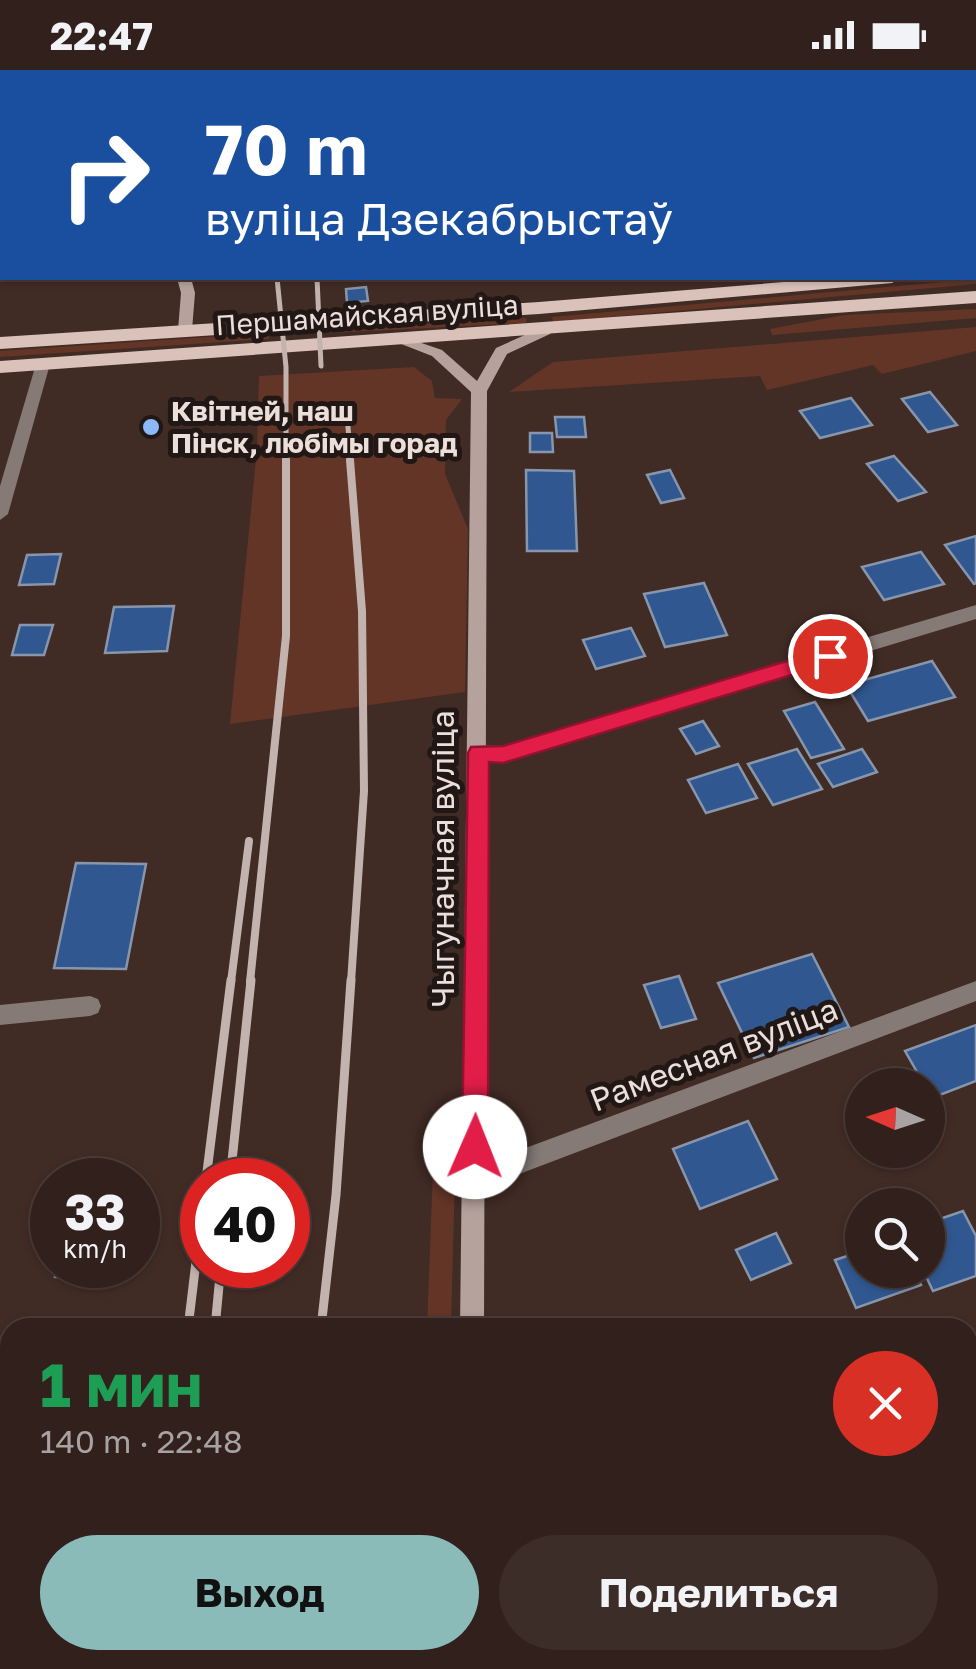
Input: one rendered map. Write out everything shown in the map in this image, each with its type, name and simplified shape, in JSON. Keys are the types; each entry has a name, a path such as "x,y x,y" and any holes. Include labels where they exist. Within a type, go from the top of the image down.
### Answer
{"main road":[{"name":"Першамайская вуліца","path":"0,343 558,307 869,280"},
{"name":"Першамайская вуліца","path":"0,367 976,296"}],"street":[{"path":"185,280 188,292 185,330"},
{"path":"398,340 437,353 479,391 500,351 545,330"},
{"path":"0,514 4,486 43,364"},
{"name":"Чыгуначная вуліца","path":"472,1318 479,391"},
{"path":"478,753 503,754 976,612"},
{"name":"Рамесная вуліца","path":"474,1179 976,991"},
{"path":"0,1015 90,1006"}],"shaded area":[{"path":"976,280 976,284 553,322 552,317"},
{"path":"976,309 976,318 772,335 770,329 844,315"},
{"path":"526,318 526,323 330,333 336,329"},
{"path":"976,327 976,351 882,374 873,365 767,390 760,376 509,392 553,362"},
{"path":"269,333 269,339 0,357 0,351"},
{"path":"414,367 432,381 435,398 462,399 446,420 445,474 468,529 465,692 230,724 257,449 259,376"},
{"path":"439,1162 451,1163 455,1172 451,1318 427,1318 433,1170"}],"building":[{"path":"366,287 368,301 347,303 346,289"},
{"path":"930,392 957,425 928,432 902,399"},
{"path":"851,398 872,425 820,438 800,411"},
{"path":"555,417 584,417 586,437 557,437"},
{"path":"530,433 552,433 553,452 530,452"},
{"path":"894,456 926,492 898,501 867,464"},
{"path":"526,470 574,471 577,551 527,551"},
{"path":"670,470 684,498 661,503 647,475"},
{"path":"976,536 976,583 974,584 945,545"},
{"path":"921,552 944,584 884,600 862,567"},
{"path":"61,554 54,584 19,585 27,555"},
{"path":"704,583 727,635 665,647 644,594"},
{"path":"174,606 167,651 105,653 114,607"},
{"path":"20,625 53,625 44,655 12,655"},
{"path":"631,628 645,656 596,669 583,640"},
{"path":"932,661 955,697 868,721 846,685"},
{"path":"815,702 844,749 811,758 784,711"},
{"path":"703,721 719,746 696,754 680,729"},
{"path":"797,749 822,789 773,805 748,764"},
{"path":"862,749 877,772 833,787 818,764"},
{"path":"738,764 757,798 706,813 688,780"},
{"path":"76,863 146,864 126,969 54,968"},
{"path":"812,954 849,1027 754,1058 718,983"},
{"path":"679,976 696,1019 661,1028 644,985"},
{"path":"976,1025 976,1081 945,1093 945,1068 915,1068 905,1051"},
{"path":"748,1121 777,1179 700,1209 673,1149"},
{"path":"963,1211 976,1236 976,1276 945,1287 945,1217"},
{"path":"776,1233 791,1263 751,1280 736,1250"},
{"path":"845,1257 845,1283 835,1260"},
{"path":"847,1288 913,1288 856,1308"}],"railway":[{"path":"250,982 286,636 286,367 277,280"},
{"path":"317,280 321,366"},
{"path":"347,415 351,463"},
{"path":"350,460 362,611 364,791 351,982"},
{"path":"231,982 249,841"},
{"path":"209,1158 231,980"},
{"path":"232,1158 251,980"},
{"path":"322,1318 336,1195 351,980"},
{"path":"189,1318 193,1288"},
{"path":"216,1318 219,1288"}],"place":[{"name":"Квітней, наш Пінск, любімы горад","path":"151,427"}],"route":[{"path":"475,1147 478,753 503,754 830,656"}]}
